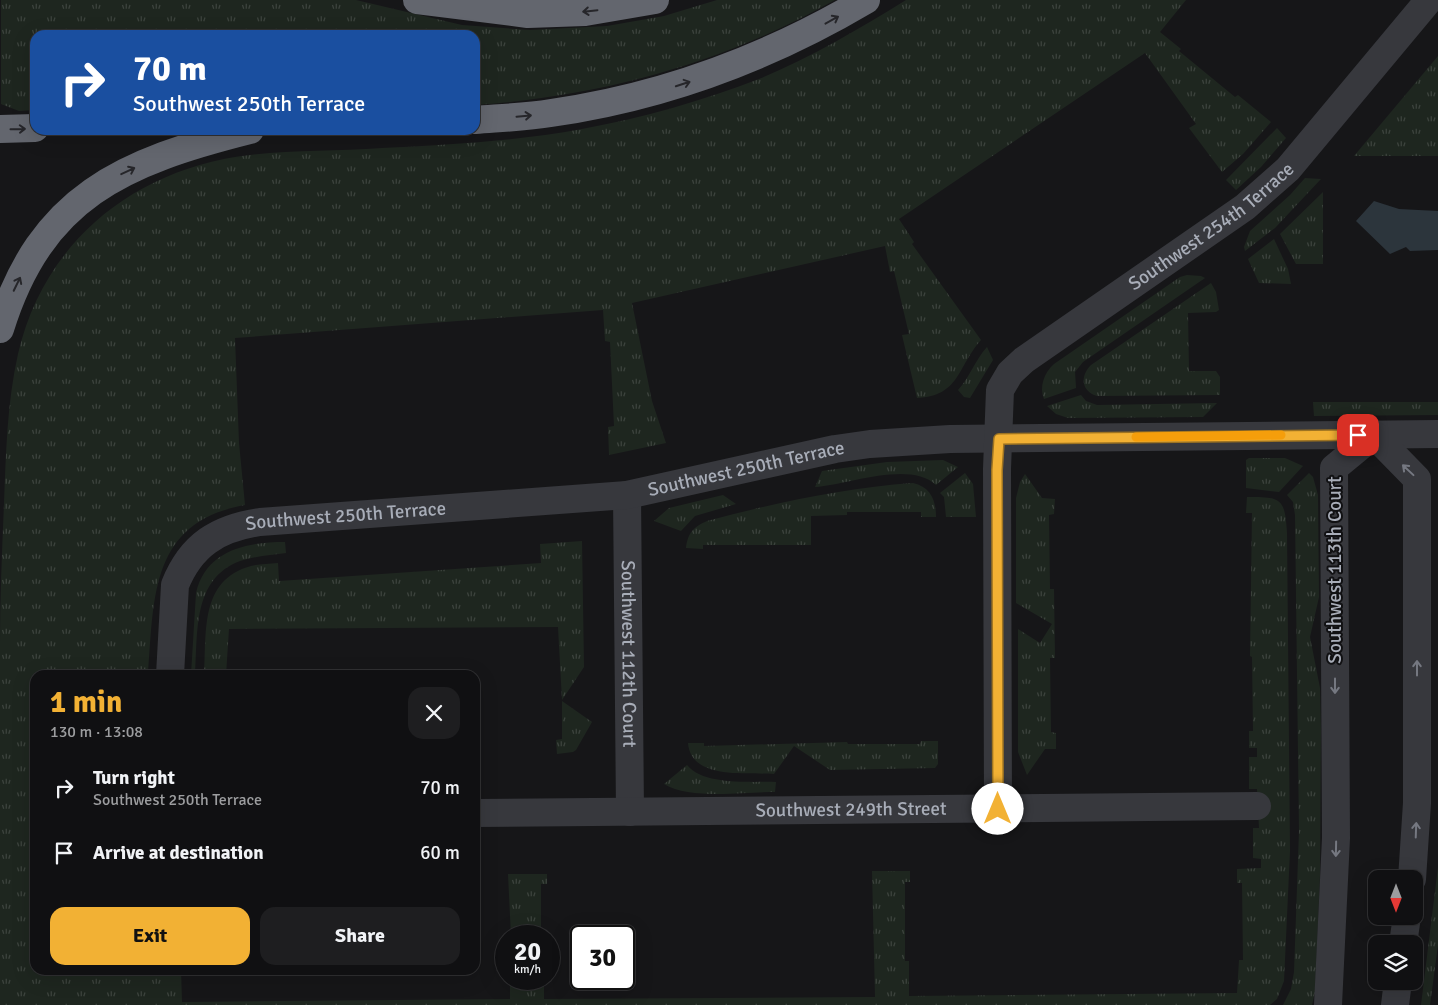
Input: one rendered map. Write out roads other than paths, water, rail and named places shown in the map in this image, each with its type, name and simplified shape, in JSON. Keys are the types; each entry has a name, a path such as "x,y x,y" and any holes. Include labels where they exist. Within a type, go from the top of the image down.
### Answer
{"highway":[{"path":"417,0 528,14 585,12 656,0"},
{"path":"480,120 550,114 626,100 670,88 751,59 793,41 866,0"},
{"path":"0,129 30,128"},
{"path":"0,329 9,300 40,242 60,218 101,184 154,159 203,142 230,135"}],"street":[{"name":"Southwest 254th Terrace","path":"998,809 997,470 1000,390 1003,381 1016,366 1228,219 1268,188 1288,169 1430,0"},
{"path":"1374,434 1417,479 1416,803 1412,870"},
{"name":"Southwest 113th Court","path":"1328,1005 1336,838 1334,468 1374,434"},
{"name":"Southwest 250th Terrace","path":"170,670 174,585 178,575 204,542 231,528 260,522 627,495 757,465 870,444 999,439 1438,434"},
{"name":"Southwest 112th Court","path":"627,495 630,812"},
{"name":"Southwest 249th Street","path":"480,813 1257,806"},
{"path":"1395,1005 1397,990"}]}
